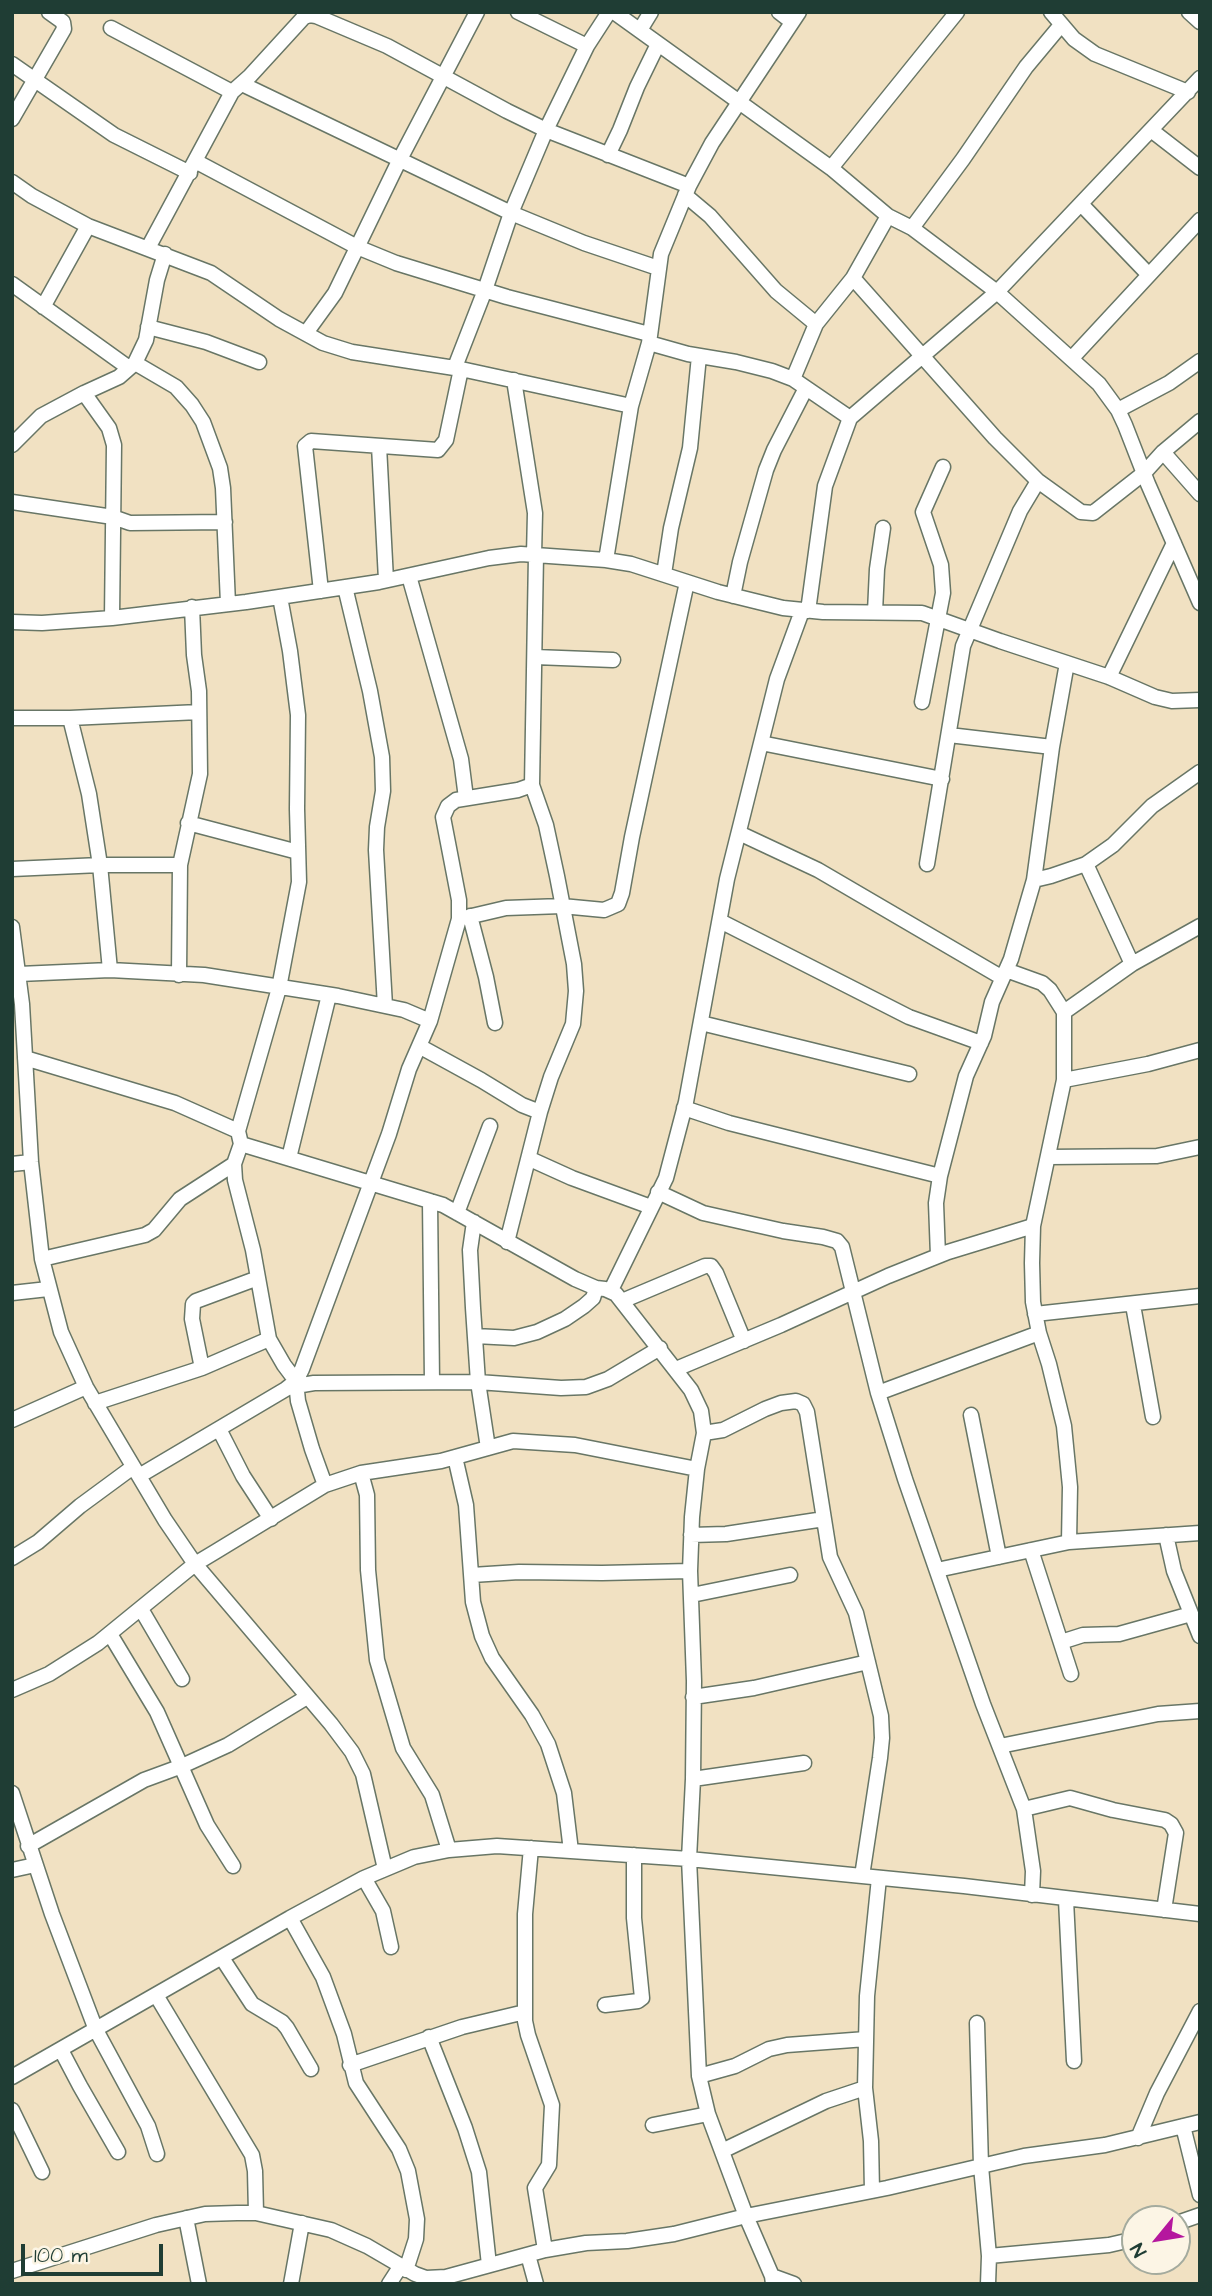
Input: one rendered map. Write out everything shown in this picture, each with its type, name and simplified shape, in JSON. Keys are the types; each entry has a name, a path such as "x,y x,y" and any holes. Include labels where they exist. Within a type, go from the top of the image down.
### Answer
{"street":[{"path":"12,120 64,29 62,22 49,12"},
{"path":"306,333 335,293 399,161 477,12"},
{"path":"518,12 587,46"},
{"path":"321,591 304,446 311,441 438,450 442,447 446,440 458,368 510,214 546,130 587,46 611,12 831,168 888,216 912,228 997,292 1099,384 1118,410 1138,453 1200,603"},
{"path":"640,30 651,12"},
{"path":"606,560 631,406 649,339 658,268 666,238 712,143 796,17 779,12"},
{"path":"831,168 957,12"},
{"path":"1051,12 1074,39 1095,54 1188,92"},
{"path":"1189,12 1200,22"},
{"path":"148,248 223,106 304,17 310,15 387,46 546,130 687,190 776,291 816,324"},
{"path":"912,228 1026,67 1061,25"},
{"path":"111,28 510,214 658,268"},
{"path":"608,155 658,44"},
{"path":"12,64 114,135 193,167 357,247 396,263 699,356 772,371 793,379 850,418"},
{"path":"611,1290 666,1178 684,1108 739,833 777,679 805,611 825,486 850,418 997,292 1200,78"},
{"path":"1151,130 1200,168"},
{"path":"12,182 88,226 211,273 279,319 323,343 352,352 458,368 631,406"},
{"path":"1081,204 1148,274"},
{"path":"793,379 816,324 853,278 888,216"},
{"path":"1072,358 1200,221"},
{"path":"43,307 88,226"},
{"path":"12,445 41,416 119,377 132,366 146,340 165,254"},
{"path":"853,278 995,438 1038,481 1081,512 1093,513 1144,473 1163,452 1200,421"},
{"path":"12,284 132,366 176,387 192,405 203,422 220,468 228,604"},
{"path":"149,327 206,342 259,362"},
{"path":"664,574 671,528 690,448 699,356"},
{"path":"1118,410 1169,383 1200,362"},
{"path":"507,1242 540,1112 573,1024 576,991 574,964 546,825 532,785 535,513 513,380"},
{"path":"733,596 766,470 806,388"},
{"path":"84,393 112,437 111,618"},
{"path":"379,446 386,580"},
{"path":"1163,452 1200,494"},
{"path":"922,702 942,606 943,580 941,565 923,512 943,467"},
{"path":"927,864 963,646 1020,511 1038,481"},
{"path":"12,502 113,517 130,523 225,522"},
{"path":"875,612 883,528"},
{"path":"1109,677 1174,543"},
{"path":"12,622 42,623 111,618 228,604 409,576 504,555 535,555 606,560 771,606 805,611 908,611 938,618 1109,677 1155,697 1172,701 1200,700"},
{"path":"409,576 461,759 466,798"},
{"path":"464,917 506,908 562,906 604,910 618,904 687,582"},
{"path":"345,587 370,691 382,757 383,791 376,850 385,1006"},
{"path":"280,597 298,715 299,882 279,988 234,1164 235,1180 269,1339 296,1384 298,1401 325,1485"},
{"path":"179,975 180,865 200,774 192,607"},
{"path":"535,657 613,660"},
{"path":"937,1256 936,1203 940,1176 966,1076 981,1043 992,1002 1034,880 1052,747 1067,663"},
{"path":"12,718 199,712"},
{"path":"69,718 89,793 100,865 110,970"},
{"path":"949,734 1052,747"},
{"path":"761,743 942,779"},
{"path":"1034,880 1086,864 1113,845 1152,806 1200,772"},
{"path":"495,1023 486,976 472,929 464,917 459,900 443,817 448,806 456,800 518,790 532,785"},
{"path":"188,823 298,852"},
{"path":"739,833 818,870 1004,973 1042,983 1050,989 1064,1012 1064,1080 1033,1226 1033,1302 1064,1426 1070,1487 1069,1542"},
{"path":"1086,864 1132,964"},
{"path":"12,869 180,865"},
{"path":"296,1384 430,1021 464,917"},
{"path":"720,921 909,1017 981,1043"},
{"path":"1064,1012 1132,964 1200,926"},
{"path":"12,927 19,974 20,1047 42,1259 61,1332 95,1403 195,1564 352,1752 363,1774 385,1869"},
{"path":"19,974 110,970 204,975 385,1006 404,1010 430,1021"},
{"path":"289,1158 329,995"},
{"path":"701,1023 909,1074"},
{"path":"419,1046 522,1105 540,1112"},
{"path":"20,1047 175,1103 239,1138 289,1158 443,1205 596,1289 611,1290 691,1390 701,1411 704,1433 697,1469 690,1571 693,1779 689,1859 699,2076 708,2114 772,2280 794,2284"},
{"path":"1064,1080 1148,1064 1200,1050"},
{"path":"684,1108 729,1123 940,1176"},
{"path":"457,1213 490,1126"},
{"path":"1049,1157 1157,1156 1200,1147"},
{"path":"530,1159 572,1178 651,1207"},
{"path":"12,1164 31,1162"},
{"path":"42,1259 145,1235 154,1230 180,1199 234,1164"},
{"path":"659,1192 703,1213 837,1241 845,1256 878,1393 983,1704 1024,1809 1033,1871 1032,1895"},
{"path":"430,1201 432,1382"},
{"path":"474,1222 470,1250 474,1336 488,1448"},
{"path":"676,1369 937,1256 1033,1226"},
{"path":"622,1301 705,1266 711,1266 744,1340"},
{"path":"202,1368 192,1319 193,1304 258,1278"},
{"path":"12,1293 48,1289"},
{"path":"474,1336 514,1338 537,1332 584,1307 593,1298 596,1289"},
{"path":"1035,1314 1200,1296"},
{"path":"1133,1305 1153,1417"},
{"path":"878,1393 1039,1333"},
{"path":"95,1403 202,1368 269,1339"},
{"path":"12,1558 38,1542 80,1506 296,1384 478,1382 586,1387 608,1380 660,1348"},
{"path":"12,1420 86,1387"},
{"path":"704,1433 723,1430 781,1404 796,1401 803,1404 807,1412 830,1557 856,1613 881,1716 882,1738 862,1876"},
{"path":"971,1415 999,1557"},
{"path":"219,1429 243,1476 271,1519"},
{"path":"12,1690 49,1674 110,1634 195,1564 325,1485 361,1473 455,1457 513,1441 575,1445 697,1469"},
{"path":"455,1457 466,1505 473,1602 482,1636 492,1658 532,1715 548,1744 564,1793 571,1851"},
{"path":"361,1473 367,1495 368,1570 377,1661 403,1748 432,1795 449,1850"},
{"path":"691,1535 726,1534 824,1519"},
{"path":"937,1570 1069,1542 1200,1533"},
{"path":"1166,1535 1174,1571 1200,1636"},
{"path":"1031,1550 1071,1674"},
{"path":"472,1575 519,1572 690,1571"},
{"path":"692,1595 790,1575"},
{"path":"141,1609 182,1679"},
{"path":"1061,1642 1083,1635 1119,1634 1191,1614"},
{"path":"110,1634 157,1712 207,1825 233,1866"},
{"path":"693,1697 754,1688 868,1662"},
{"path":"28,1846 144,1780 228,1745 307,1697"},
{"path":"1000,1746 1158,1714 1200,1711"},
{"path":"693,1779 804,1763"},
{"path":"12,1793 28,1846 96,2030 148,2126 157,2154"},
{"path":"1024,1809 1070,1798 1113,1811 1166,1820 1176,1833 1164,1910"},
{"path":"12,2077 364,1878 414,1857 449,1850 497,1846 689,1859 1200,1914"},
{"path":"531,1848 525,1914 525,2012 528,2035 552,2105 549,2168 535,2188 545,2250"},
{"path":"605,2005 638,2001 642,1998 634,1918 634,1855"},
{"path":"12,1870 35,1865"},
{"path":"364,1878 383,1911 391,1947"},
{"path":"872,2191 871,2140 865,2088 866,2039 867,1996 879,1878"},
{"path":"1066,1899 1074,2061"},
{"path":"290,1918 323,1976 344,2034 350,2065 362,2094 399,2149 408,2171 417,2219 416,2239 403,2268 389,2284"},
{"path":"222,1958 252,2004 287,2028 311,2069"},
{"path":"156,1995 252,2155 256,2213"},
{"path":"1138,2138 1157,2093 1200,2011"},
{"path":"350,2065 393,2052 429,2037 525,2012"},
{"path":"977,2023 981,2166 989,2256 988,2284"},
{"path":"429,2037 465,2128 479,2172 489,2265"},
{"path":"699,2076 735,2067 769,2049 786,2045 866,2039"},
{"path":"61,2050 79,2087 118,2152"},
{"path":"722,2151 826,2101 865,2088"},
{"path":"12,2110 42,2172"},
{"path":"653,2125 708,2114"},
{"path":"12,2271 186,2218 205,2214 256,2213 331,2230 367,2246 426,2281 545,2250 674,2234 1024,2156 1105,2145 1200,2122"},
{"path":"1183,2126 1200,2194"},
{"path":"186,2218 194,2282"},
{"path":"291,2284 302,2223"},
{"path":"989,2256 1121,2242"},
{"path":"528,2255 537,2284"}]}
